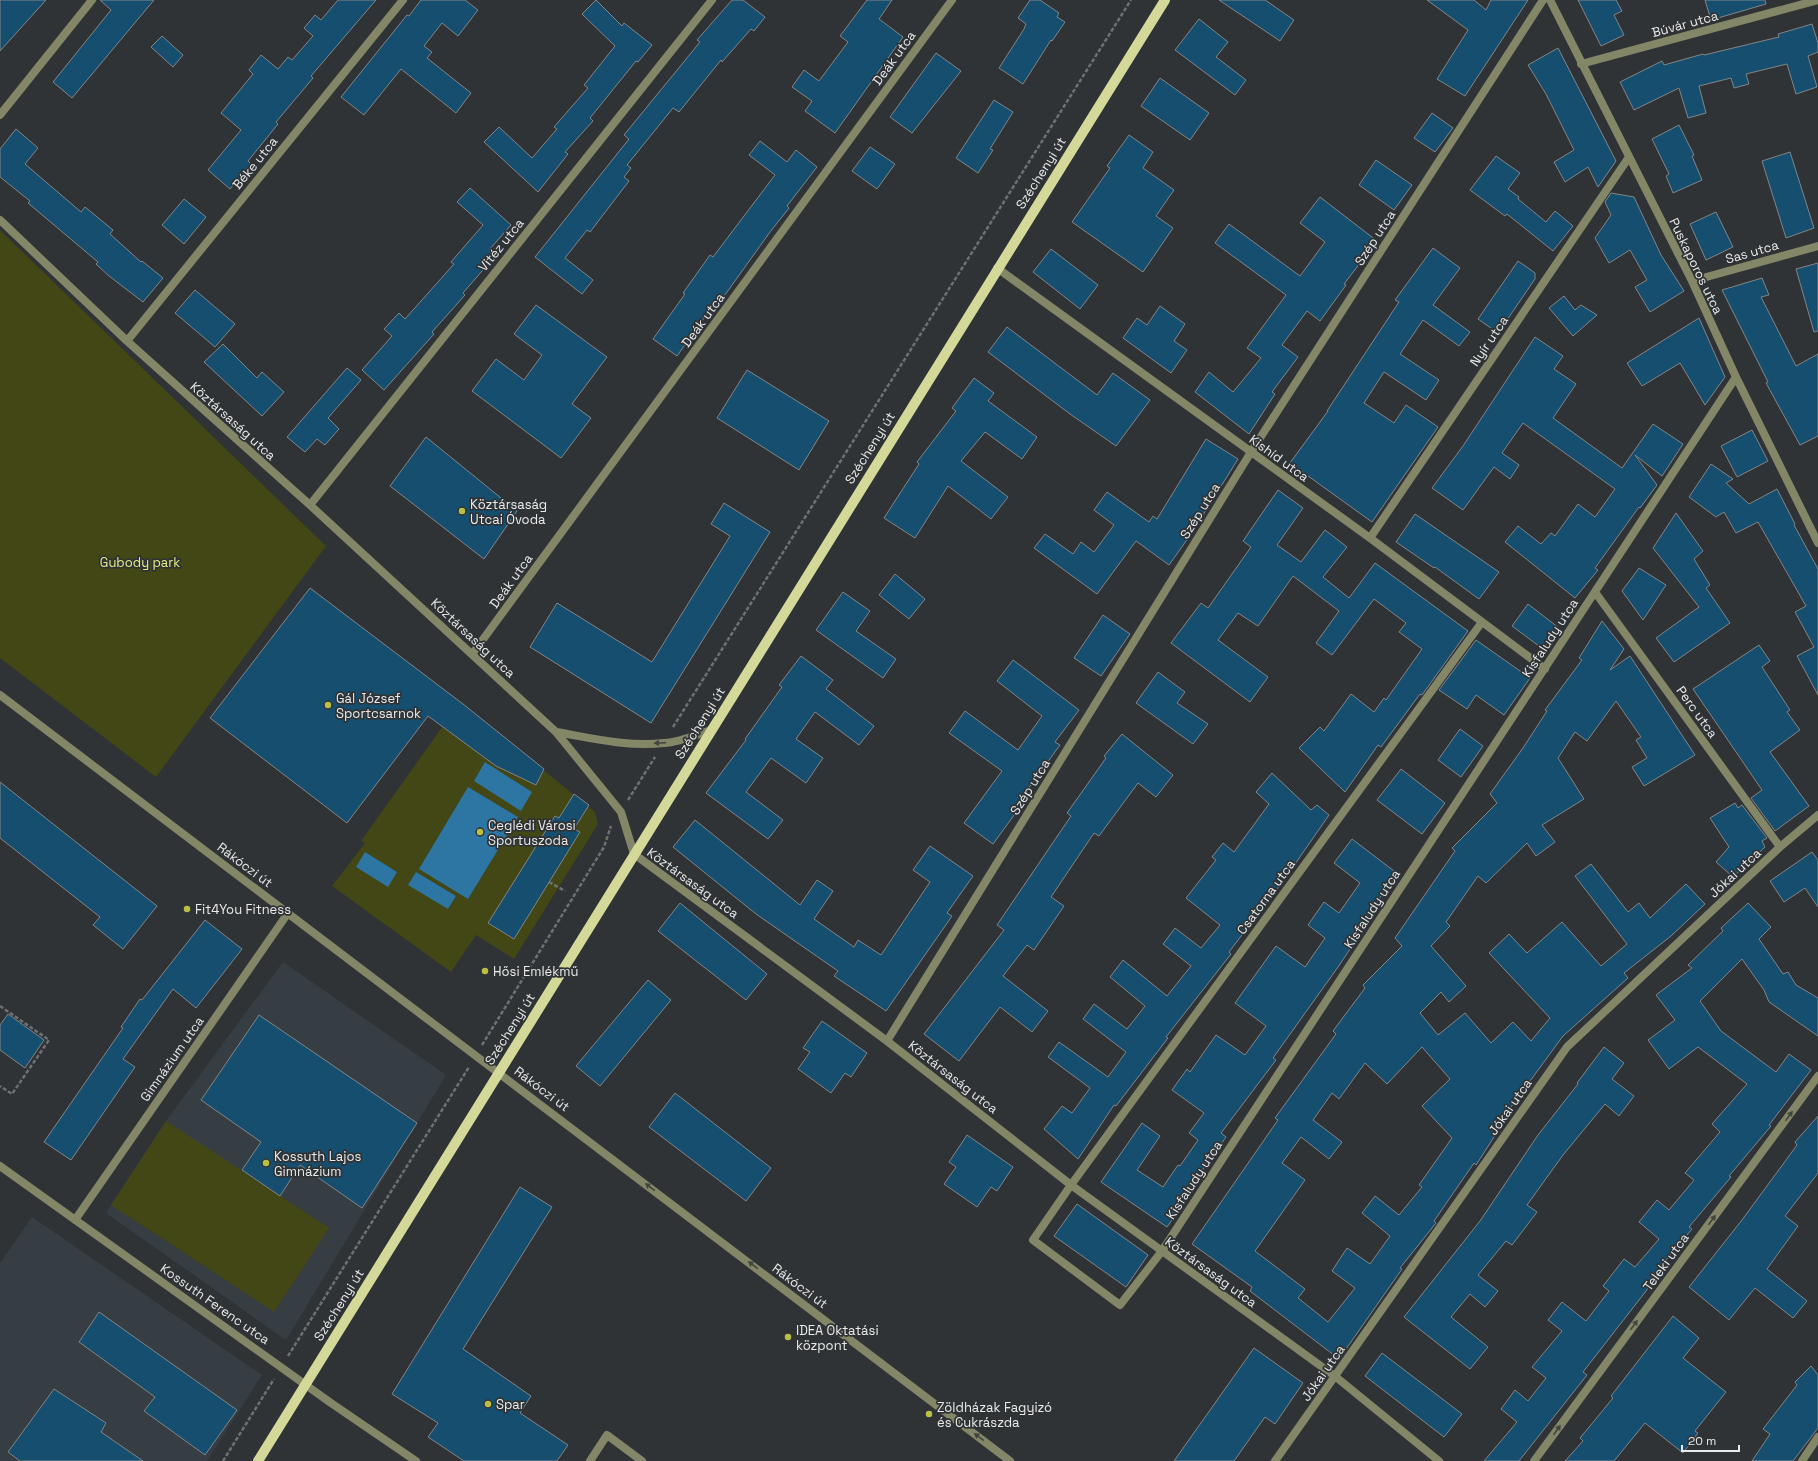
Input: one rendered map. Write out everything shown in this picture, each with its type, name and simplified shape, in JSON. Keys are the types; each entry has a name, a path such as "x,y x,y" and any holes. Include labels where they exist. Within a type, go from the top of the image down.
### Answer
{"main road":[{"name":"Széchenyi út","path":"258,1461 997,268 1165,0"}],"street":[{"path":"0,115 92,0"},
{"name":"Béke utca","path":"127,341 403,0"},
{"name":"Vitéz utca","path":"310,505 712,0"},
{"name":"Deák utca","path":"472,653 952,0"},
{"name":"Szép utca","path":"887,1041 1251,452 1543,0"},
{"name":"Puskaporos utca","path":"1550,0 1692,281 1736,377 1818,544"},
{"name":"Búvár utca","path":"1581,64 1818,0"},
{"name":"Nyír utca","path":"1370,538 1629,157"},
{"name":"Köztársaság utca","path":"0,220 127,341 310,505 556,732 621,812 634,854 887,1041 1071,1185 1336,1377 1439,1461"},
{"name":"Sas utca","path":"1692,281 1818,246"},
{"name":"Kishíd utca","path":"997,268 1370,538 1545,669"},
{"name":"Kisfaludy utca","path":"1071,1185 1033,1240 1120,1305 1162,1251 1736,377"},
{"name":"Perc utca","path":"1596,592 1780,847"},
{"name":"Csatorna utca","path":"1071,1185 1482,622"},
{"name":"Rákóczi út","path":"0,695 1010,1461"},
{"path":"556,732 626,744 677,741 711,730"},
{"name":"Jókai utca","path":"1275,1461 1336,1377 1567,1047 1780,847 1818,816"},
{"name":"Gimnázium utca","path":"75,1220 288,913"},
{"name":"Teleki utca","path":"1534,1461 1818,1076"},
{"name":"Kossuth Ferenc utca","path":"0,1166 416,1461"},
{"path":"590,1461 607,1435 642,1461"},
{"path":"1802,1461 1818,1437"}],"path":[{"path":"549,882 565,891"},
{"path":"0,1006 49,1040 12,1094 0,1086"}],"shaded area":[{"name":"Kossuth Lajos Gimnázium","path":"283,962 446,1075 286,1340 106,1213 166,1121"},
{"path":"32,1217 262,1375 207,1461 0,1461 0,1263"}],"green space":[{"name":"Gubody park","path":"0,230 326,546 156,777 0,658"},
{"name":"Ceglédi Városi Sportuszoda","path":"460,702 595,812 598,824 514,959 476,935 451,972 332,886 365,843 361,841"},
{"path":"166,1121 329,1228 274,1312 111,1205"}],"water":[{"path":"485,762 532,792 521,811 474,781"},
{"path":"468,787 518,817 468,899 419,869"},
{"path":"365,852 397,872 388,887 356,867"},
{"path":"416,872 456,896 448,909 408,885"}],"building":[{"path":"0,0 46,0 0,51"},
{"path":"100,0 154,0 72,98 53,82 111,10"},
{"path":"338,0 376,0 311,76 313,78 276,122 278,124 248,161 251,164 230,189 208,170 241,130 221,113 253,74 249,70 261,55 278,69 288,57 292,60 313,36 304,28 315,15 321,20"},
{"path":"421,0 465,0 478,10 458,36 442,23 424,46 432,52 427,58 471,93 456,113 401,69 364,115 341,97 407,15 409,16"},
{"path":"596,0 622,26 624,23 652,45 638,62 636,61 590,118 593,121 565,152 568,154 538,192 484,142 499,127 532,158 557,129 554,127 588,88 584,85 615,46 582,14"},
{"path":"732,0 743,0 765,17 754,31 751,29 722,62 721,60 679,112 673,108 627,165 631,168 624,177 629,181 590,232 587,230 565,258 593,280 582,294 535,257 629,139 624,135 700,42 697,40"},
{"path":"867,0 892,0 879,19 903,37 835,133 805,111 812,101 792,87 804,70 819,81 848,42 840,36"},
{"path":"1030,0 1040,0 1059,13 1057,17 1065,22 1052,41 1051,40 1023,84 999,68 1024,29 1026,24 1018,18"},
{"path":"1219,0 1265,0 1294,20 1280,41"},
{"path":"1427,0 1474,0 1486,10 1491,0 1528,0 1465,96 1437,79 1468,30"},
{"path":"1578,0 1616,0 1622,11 1614,15 1624,35 1601,46"},
{"path":"1705,0 1765,0 1766,4 1711,20"},
{"path":"1199,19 1228,42 1216,57 1246,80 1235,95 1175,50"},
{"path":"1812,24 1818,43 1818,52 1808,56 1817,87 1796,94 1787,64 1746,74 1749,84 1734,88 1731,78 1699,86 1706,113 1688,118 1679,88 1634,110 1620,82 1662,61 1664,65 1703,54 1779,37 1778,34"},
{"path":"162,36 183,55 173,67 151,47"},
{"path":"1558,48 1616,161 1598,187 1588,167 1565,182 1554,162 1574,150 1546,94 1528,65"},
{"path":"936,53 961,71 912,133 890,117"},
{"path":"1160,78 1209,113 1190,140 1141,106"},
{"path":"994,100 1013,112 990,149 993,150 978,173 956,158"},
{"path":"1432,113 1453,128 1435,152 1414,138"},
{"path":"1679,125 1694,155 1692,156 1702,180 1673,193 1666,176 1669,174 1652,139"},
{"path":"16,129 38,148 25,164 81,212 85,207 113,230 110,234 141,262 142,261 163,278 143,302 109,276 96,264 98,262 28,203 30,201 0,177 0,149"},
{"path":"1129,135 1153,152 1143,168 1174,190 1156,216 1173,228 1143,272 1072,222 1110,168 1107,166"},
{"path":"760,141 787,162 796,150 817,167 787,206 789,208 712,313 709,311 677,356 653,339 685,294 683,293 710,255 713,257 775,175 749,155"},
{"path":"870,147 895,164 877,189 852,171"},
{"path":"1790,152 1814,228 1786,238 1762,161"},
{"path":"1496,156 1520,173 1508,189 1519,197 1518,199 1546,222 1555,211 1573,226 1553,251 1507,214 1505,216 1470,190"},
{"path":"1376,160 1412,185 1394,210 1359,185"},
{"path":"470,188 511,225 489,250 495,256 463,293 465,295 432,332 434,334 384,390 362,370 392,336 384,329 399,313 405,319 454,264 451,262 483,225 457,202"},
{"path":"1611,193 1634,197 1661,255 1684,291 1650,312 1635,287 1647,280 1630,250 1609,263 1595,238 1611,215 1605,202"},
{"path":"1320,197 1377,241 1344,284 1346,285 1320,321 1307,311 1282,345 1298,357 1272,392 1275,394 1249,434 1195,392 1209,372 1233,392 1261,358 1247,348 1286,295 1215,243 1229,224 1300,276 1325,242 1300,223"},
{"path":"184,199 206,217 184,244 162,225"},
{"path":"1716,212 1733,247 1706,260 1690,224"},
{"path":"1433,248 1460,268 1433,305 1470,332 1459,346 1423,320 1400,354 1439,380 1426,400 1384,372 1364,403 1394,423 1406,405 1438,427 1372,522 1290,463 1328,411 1399,302 1395,300"},
{"path":"1051,249 1098,285 1080,309 1033,272"},
{"path":"1518,261 1535,273 1535,279 1498,333 1478,319"},
{"path":"1818,263 1818,331 1814,332 1796,269"},
{"path":"1762,278 1769,295 1761,297 1796,366 1818,354 1818,436 1800,445 1766,383 1768,382 1722,290"},
{"path":"195,290 235,324 215,347 175,313"},
{"path":"1564,296 1575,310 1581,305 1597,315 1573,336 1549,308"},
{"path":"536,305 607,357 572,404 591,418 561,458 472,391 496,359 524,380 542,355 514,334"},
{"path":"1160,306 1185,324 1174,341 1187,350 1171,373 1123,338 1137,318 1147,325"},
{"path":"1699,318 1725,377 1705,405 1680,363 1642,386 1627,363"},
{"path":"1007,327 1097,395 1113,373 1150,400 1116,446 1070,414 988,352"},
{"path":"1535,337 1563,356 1554,369 1576,384 1553,418 1622,468 1653,424 1683,444 1662,476 1635,455 1657,485 1640,508 1639,507 1595,568 1598,570 1575,598 1505,542 1518,526 1541,544 1551,533 1555,536 1578,504 1595,517 1615,489 1523,423 1502,453 1519,465 1510,479 1494,467 1463,510 1432,488 1463,446"},
{"path":"223,344 257,378 262,372 284,392 262,416 204,362"},
{"path":"347,368 361,380 328,418 339,429 325,445 317,439 305,452 287,437"},
{"path":"747,370 829,421 799,470 717,418"},
{"path":"974,378 994,393 988,401 1037,437 1022,459 985,432 961,461 1008,497 991,519 948,486 915,538 884,518 919,464 917,462 956,411 952,408"},
{"path":"1752,430 1768,461 1737,477 1721,446"},
{"path":"426,437 517,511 484,559 390,486"},
{"path":"1206,439 1238,459 1191,534 1169,565 1136,541 1097,594 1034,548 1045,534 1073,554 1081,542 1094,552 1114,525 1094,510 1107,492 1149,522 1153,516 1157,519"},
{"path":"1711,464 1733,479 1726,483 1749,504 1777,489 1795,524 1794,525 1818,569 1818,695 1797,656 1814,647 1795,612 1806,606 1758,522 1736,533 1724,512 1716,517 1689,497"},
{"path":"1278,490 1303,508 1277,545 1301,562 1325,530 1347,547 1323,577 1349,598 1375,563 1468,631 1422,695 1420,694 1381,747 1378,745 1345,792 1299,748 1320,727 1324,731 1351,694 1374,712 1384,698 1386,700 1422,649 1399,632 1406,623 1374,599 1332,655 1316,643 1339,611 1293,576 1258,626 1238,613 1218,640 1268,677 1250,702 1171,643 1201,603 1208,608 1251,547 1243,541"},
{"path":"724,503 770,532 651,723 530,647 557,603 652,662 730,536 711,524"},
{"path":"1676,513 1703,551 1694,559 1710,585 1706,588 1730,623 1674,662 1656,638 1699,607 1653,548"},
{"path":"1415,514 1499,572 1479,599 1435,567 1434,568 1396,542"},
{"path":"1639,568 1666,585 1643,620 1622,591"},
{"path":"895,574 925,599 909,619 879,595"},
{"name":"Gál József Sportcsarnok","path":"310,588 463,704 544,769 536,785 496,766 428,716 347,823 210,718"},
{"path":"843,592 870,611 856,631 896,659 883,678 816,630"},
{"path":"1528,604 1559,628 1543,649 1512,626"},
{"path":"1103,615 1130,634 1101,676 1074,658"},
{"path":"1602,621 1624,649 1610,670 1630,656 1695,755 1644,786 1632,767 1647,758 1636,740 1641,737 1616,701 1587,741 1575,732 1558,758 1584,799 1542,825 1555,842 1536,856 1527,843 1486,883 1478,876 1446,922 1450,926 1431,946 1466,986 1449,1002 1441,992 1420,1013 1438,1035 1465,1013 1491,1043 1513,1022 1531,1041 1550,1018 1489,953 1509,934 1527,953 1562,922 1601,966 1627,944 1575,876 1591,864 1628,912 1639,903 1650,918 1686,884 1705,904 1671,936 1624,973 1628,978 1563,1036 1511,1107 1512,1109 1476,1165 1474,1163 1434,1221 1436,1223 1400,1268 1402,1269 1339,1359 1250,1291 1252,1287 1192,1244 1278,1120 1275,1118 1336,1034 1333,1031 1365,988 1363,985 1402,946 1395,938 1455,851 1452,848 1497,803 1490,794 1523,748 1547,711 1545,710 1582,660 1579,658","holes":["1422,1047 1450,1079 1422,1106 1452,1138 1419,1185 1422,1187 1399,1215 1375,1196 1362,1213 1390,1236 1370,1264 1347,1248 1332,1271 1355,1288 1328,1322 1298,1298 1305,1289 1255,1251 1305,1180 1282,1163 1301,1137 1329,1159 1342,1142 1313,1120 1332,1093 1339,1099 1365,1063 1387,1084"]},
{"path":"1476,640 1530,678 1504,715 1476,695 1467,709 1439,690"},
{"path":"1759,645 1770,661 1762,667 1790,710 1787,712 1800,730 1770,752 1809,806 1775,831 1751,798 1762,790 1693,689"},
{"path":"801,656 833,680 826,689 874,726 859,745 815,712 796,739 823,758 806,783 771,758 746,792 783,820 768,839 706,793 746,740 745,739 782,687 779,685"},
{"path":"1013,660 1079,710 1055,742 1060,745 1017,804 1020,807 993,844 964,823 1002,771 949,733 965,711 1018,750 1042,716 997,681"},
{"path":"1158,672 1185,692 1177,703 1208,724 1193,744 1136,703"},
{"path":"1460,729 1483,746 1461,777 1438,760"},
{"path":"1122,734 1173,775 1156,797 1138,783 1099,836 1094,833 1051,897 1064,906 1034,950 1027,945 1003,976 1048,1011 1032,1032 1000,1007 959,1061 924,1034 1004,930 997,925 1071,816 1067,813 1106,758 1104,756"},
{"path":"1401,769 1445,803 1422,834 1377,800"},
{"path":"1272,773 1311,810 1317,805 1329,815 1286,877 1229,952 1231,954 1166,1037 1168,1038 1116,1106 1114,1105 1078,1159 1044,1129 1062,1106 1072,1113 1090,1088 1048,1057 1059,1042 1108,1077 1126,1052 1083,1019 1094,1004 1127,1029 1145,1006 1110,977 1123,960 1167,996 1191,966 1163,944 1175,928 1201,948 1220,925 1186,898 1216,860 1212,857 1223,843 1234,852 1269,804 1256,792"},
{"path":"0,782 157,906 123,949 93,925 100,917 0,838"},
{"path":"574,794 589,805 574,829 580,832 514,939 488,923 555,816 559,818"},
{"path":"1735,803 1738,808 1742,805 1767,838 1762,841 1765,847 1733,877 1716,862 1729,847 1710,818"},
{"path":"695,820 800,905 817,880 833,891 814,919 854,947 858,940 881,955 930,882 913,870 930,846 973,876 947,913 952,916 886,1011 834,976 838,971 756,914 673,847"},
{"path":"1352,839 1398,874 1366,916 1370,919 1338,967 1273,1058 1276,1060 1221,1133 1226,1137 1197,1178 1200,1180 1167,1227 1101,1182 1142,1123 1160,1136 1137,1170 1163,1187 1178,1165 1180,1166 1198,1140 1189,1133 1204,1113 1172,1090 1187,1069 1190,1072 1216,1035 1245,1055 1266,1026 1235,1003 1276,946 1305,967 1325,938 1308,925 1324,902 1339,913 1360,883 1334,863"},
{"path":"1812,852 1818,860 1818,907 1805,888 1784,902 1770,881"},
{"path":"680,903 767,974 746,1000 658,931"},
{"path":"1748,903 1771,927 1759,939 1783,974 1788,972 1796,985 1818,998 1818,1036 1769,1002 1764,990 1742,959 1700,1001 1721,1031 1776,1072 1789,1054 1811,1070 1769,1125 1771,1126 1689,1227 1692,1229 1650,1279 1653,1282 1583,1372 1587,1375 1519,1461 1484,1461 1517,1422 1501,1409 1515,1390 1528,1401 1546,1378 1532,1367 1562,1331 1548,1320 1562,1302 1586,1321 1609,1291 1603,1286 1624,1259 1635,1267 1659,1239 1639,1222 1657,1200 1669,1210 1694,1180 1685,1173 1720,1132 1712,1124 1747,1084 1698,1047 1669,1069 1648,1040 1675,1020 1656,995 1692,968 1688,965 1723,931 1721,928"},
{"path":"205,920 242,949 196,1008 173,989 123,1059 135,1067 71,1160 44,1142 123,1028 121,1027 140,999 142,1000"},
{"path":"648,980 671,1000 600,1086 576,1066"},
{"path":"8,1014 44,1040 25,1068 0,1050 0,1025"},
{"path":"259,1015 417,1123 362,1208 300,1165 280,1196 242,1170 261,1142 201,1100"},
{"path":"822,1021 867,1053 851,1077 845,1073 831,1093 798,1069 810,1052 803,1048"},
{"path":"1604,1047 1624,1063 1612,1079 1634,1096 1619,1116 1605,1104 1563,1155 1527,1205 1537,1212 1512,1245 1506,1241 1478,1275 1498,1291 1485,1307 1470,1294 1451,1317 1488,1347 1470,1369 1404,1317 1480,1221 1538,1135 1578,1084 1577,1083"},
{"path":"675,1093 771,1168 746,1201 649,1127"},
{"path":"1818,1116 1818,1173 1785,1216 1798,1226 1767,1269 1807,1301 1793,1318 1755,1288 1729,1320 1689,1287 1742,1220 1797,1145 1795,1142"},
{"path":"967,1135 1013,1167 997,1191 991,1187 977,1207 944,1184 956,1167 949,1162"},
{"path":"520,1187 552,1207 463,1349 531,1396 520,1413 568,1445 557,1461 464,1461 428,1437 438,1423 392,1394"},
{"path":"1077,1204 1148,1255 1126,1287 1054,1236"},
{"path":"99,1312 237,1410 205,1455 144,1411 155,1397 79,1342"},
{"path":"1673,1316 1699,1338 1683,1358 1726,1392 1695,1431 1698,1433 1683,1453 1645,1423 1614,1461 1565,1461 1583,1441 1580,1438 1613,1398 1611,1396"},
{"path":"1254,1348 1303,1383 1275,1424 1265,1417 1234,1461 1174,1461"},
{"path":"1382,1353 1462,1414 1444,1437 1365,1376"},
{"path":"1811,1366 1818,1375 1818,1428 1793,1461 1752,1461 1770,1434 1763,1429 1797,1385 1795,1382"},
{"path":"54,1389 106,1423 101,1432 143,1461 20,1461 8,1452"}],"place":[{"name":"Köztársaság Utcai Óvoda","path":"462,511"},
{"name":"Gál József Sportcsarnok","path":"328,705"},
{"name":"Ceglédi Városi Sportuszoda","path":"480,832"},
{"name":"Fit4You Fitness","path":"187,909"},
{"name":"Hősi Emlékmű","path":"485,971"},
{"name":"Kossuth Lajos Gimnázium","path":"266,1163"},
{"name":"IDEA Oktatási központ","path":"788,1337"},
{"name":"Spar","path":"488,1404"},
{"name":"Zöldházak Fagyizó és Cukrászda","path":"929,1414"}]}
